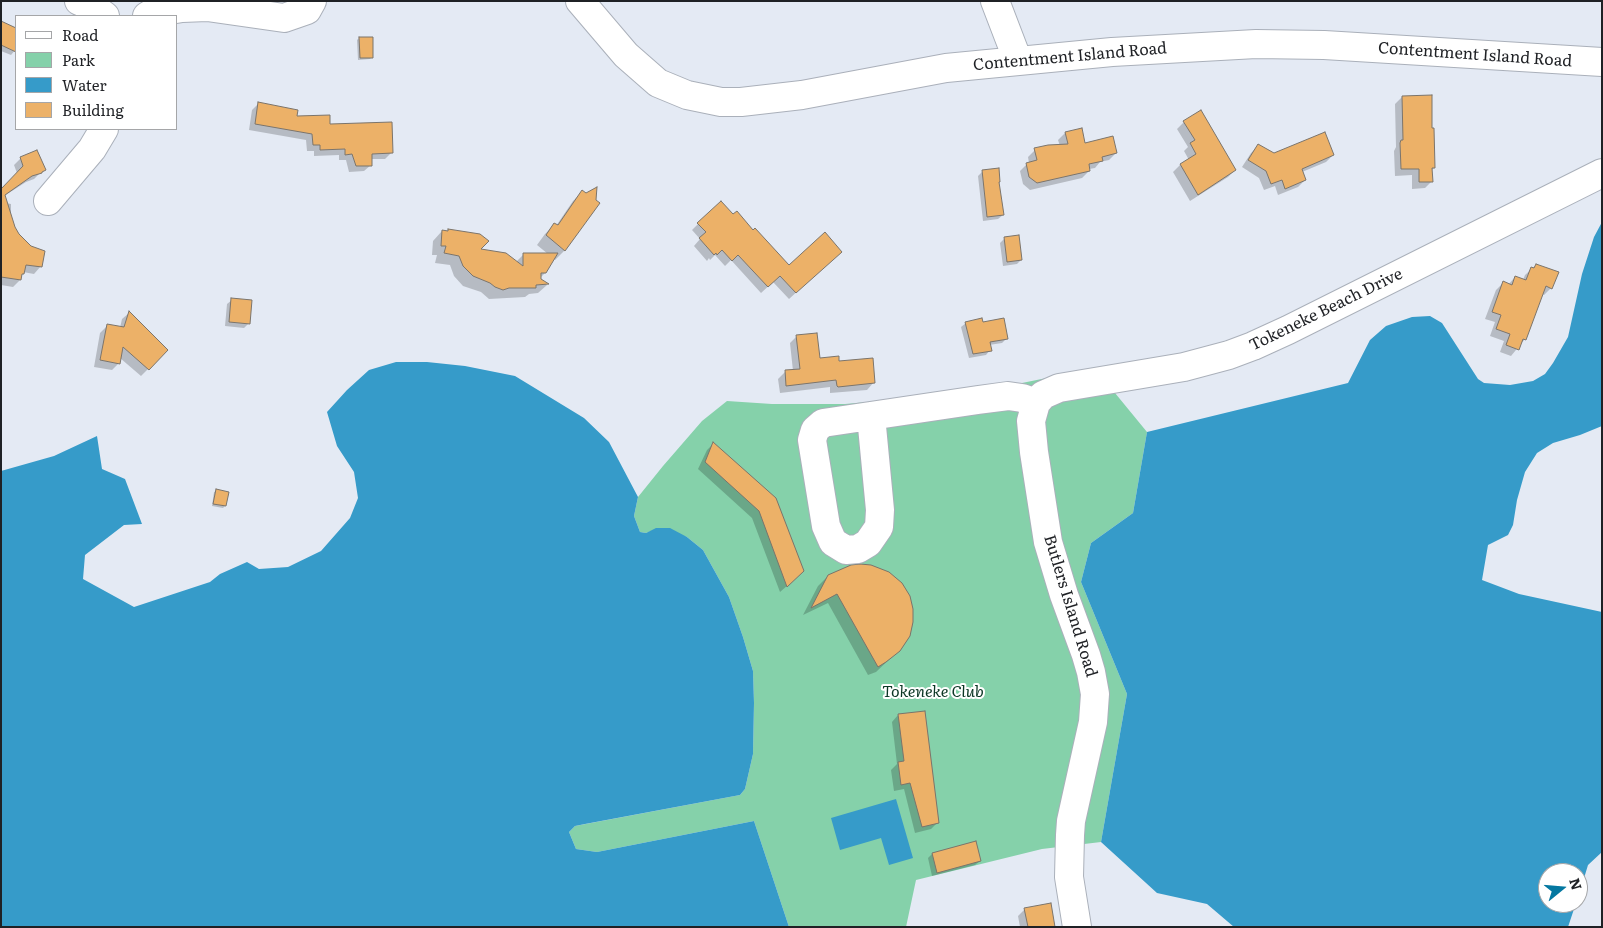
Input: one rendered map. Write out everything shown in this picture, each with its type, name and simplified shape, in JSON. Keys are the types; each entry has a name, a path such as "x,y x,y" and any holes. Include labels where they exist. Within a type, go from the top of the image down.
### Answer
{"street":[{"path":"79,1 93,7 104,15"},
{"path":"149,15 182,8 207,7 284,18 307,10 312,1"},
{"name":"Contentment Island Road","path":"580,1 626,55 658,83 687,95 721,102 741,102 802,95 946,68 1103,53 1256,44 1324,45 1602,62"},
{"path":"996,1 1018,61"},
{"path":"48,201 92,149 103,130"},
{"name":"Tokeneke Beach Drive","path":"1036,403 1043,395 1059,388 1184,368 1253,346 1602,173"},
{"path":"871,416 1008,396 1036,403"},
{"name":"Butlers Island Road","path":"1036,403 1031,421 1048,542 1064,595 1086,655 1095,694 1093,722 1070,835 1069,877 1078,927"}],"green space":[{"name":"Tokeneke Club","path":"1076,372 1115,393 1147,432 1133,513 1091,543 1081,582 1127,694 1101,842 1042,849 916,880 906,927 789,927 754,821 597,852 576,849 569,832 575,826 740,795 745,789 753,754 753,671 729,597 703,550 687,537 656,529 646,533 640,532 634,516 638,497 702,421 727,401 772,404 845,404 934,396 1017,384"}],"water":[{"path":"1602,222 1602,426 1553,443 1537,453 1525,472 1517,500 1513,525 1508,535 1488,545 1482,580 1519,594 1602,612 1602,852 1588,865 1588,863 1538,863 1538,913 1573,913 1568,927 1234,927 1207,904 1157,893 1101,842 1127,694 1081,582 1091,543 1133,513 1147,432 1348,383 1370,340 1386,326 1412,317 1430,316 1442,323 1478,379 1484,383 1510,385 1533,381 1545,374 1568,337 1582,274 1594,237"},
{"path":"396,362 427,362 465,366 515,376 584,418 609,442 638,497 634,516 640,532 646,533 656,528 670,528 687,537 703,550 729,597 753,671 753,754 745,789 740,795 575,826 569,832 576,849 597,852 754,821 789,927 1,927 1,471 54,456 97,436 102,469 125,479 142,524 124,525 85,555 83,579 134,607 210,582 220,574 247,562 259,569 288,567 321,551 350,518 358,498 354,472 337,446 327,412 369,370"},
{"path":"896,799 913,858 889,865 881,838 840,850 831,818"}],"building":[{"path":"1,21 15,28 15,52 1,45"},
{"path":"359,37 373,37 373,58 360,58"},
{"path":"1432,95 1435,168 1432,168 1433,182 1419,182 1419,169 1401,169 1400,143 1403,140 1402,96"},
{"path":"258,102 298,110 297,116 330,115 330,124 392,122 393,153 372,154 372,166 356,166 352,154 345,155 345,149 320,150 320,145 313,145 312,134 255,124"},
{"path":"1201,110 1236,170 1198,195 1180,164 1196,154 1190,143 1195,140 1183,121"},
{"path":"1082,128 1085,143 1113,136 1117,153 1102,157 1103,161 1089,164 1090,171 1037,183 1029,177 1026,163 1037,160 1034,148 1068,144 1065,132"},
{"path":"1325,132 1334,155 1302,169 1306,180 1285,189 1282,180 1271,184 1266,171 1248,160 1258,144 1274,153"},
{"path":"37,150 46,170 32,176 5,195 19,234 31,246 45,251 42,267 26,265 21,280 1,277 1,189 23,166 20,157"},
{"path":"999,168 1004,215 987,217 982,170"},
{"path":"597,187 596,200 600,203 565,251 546,235 554,223 558,225 582,190 586,193"},
{"path":"721,201 733,214 737,211 753,230 755,228 789,265 825,232 842,252 796,293 780,276 768,287 738,255 732,261 722,250 717,255 716,253 714,255 699,238 706,232 697,223"},
{"path":"448,229 480,234 489,241 481,249 506,253 523,266 523,253 558,253 546,273 541,273 541,279 549,284 536,285 536,288 509,288 503,290 473,276 463,266 459,256 444,253 446,246 441,246 442,230 448,231"},
{"path":"1019,235 1022,260 1007,262 1004,237"},
{"path":"1536,264 1559,272 1552,289 1546,286 1526,340 1523,339 1519,350 1506,345 1510,334 1496,329 1501,315 1492,312 1503,281 1512,285 1515,276 1526,280 1531,267 1534,268"},
{"path":"231,298 252,300 250,324 229,322"},
{"path":"129,311 168,350 149,370 123,347 120,364 100,360 107,324 124,327"},
{"path":"982,318 983,322 1004,318 1008,339 990,342 992,351 973,354 965,322"},
{"path":"817,333 820,358 839,356 839,361 873,358 875,383 838,387 836,380 786,386 785,370 800,369 796,335"},
{"path":"713,442 776,498 804,571 787,587 759,511 705,462"},
{"path":"216,489 229,492 226,506 213,504"},
{"path":"851,565 871,565 889,572 902,583 910,596 913,609 910,636 900,651 878,667 837,594 811,608 828,575"},
{"path":"925,711 939,823 922,827 910,783 901,785 898,762 904,761 898,714"},
{"path":"976,841 981,861 937,873 932,853"},
{"path":"1051,903 1055,927 1028,927 1024,908"}]}
